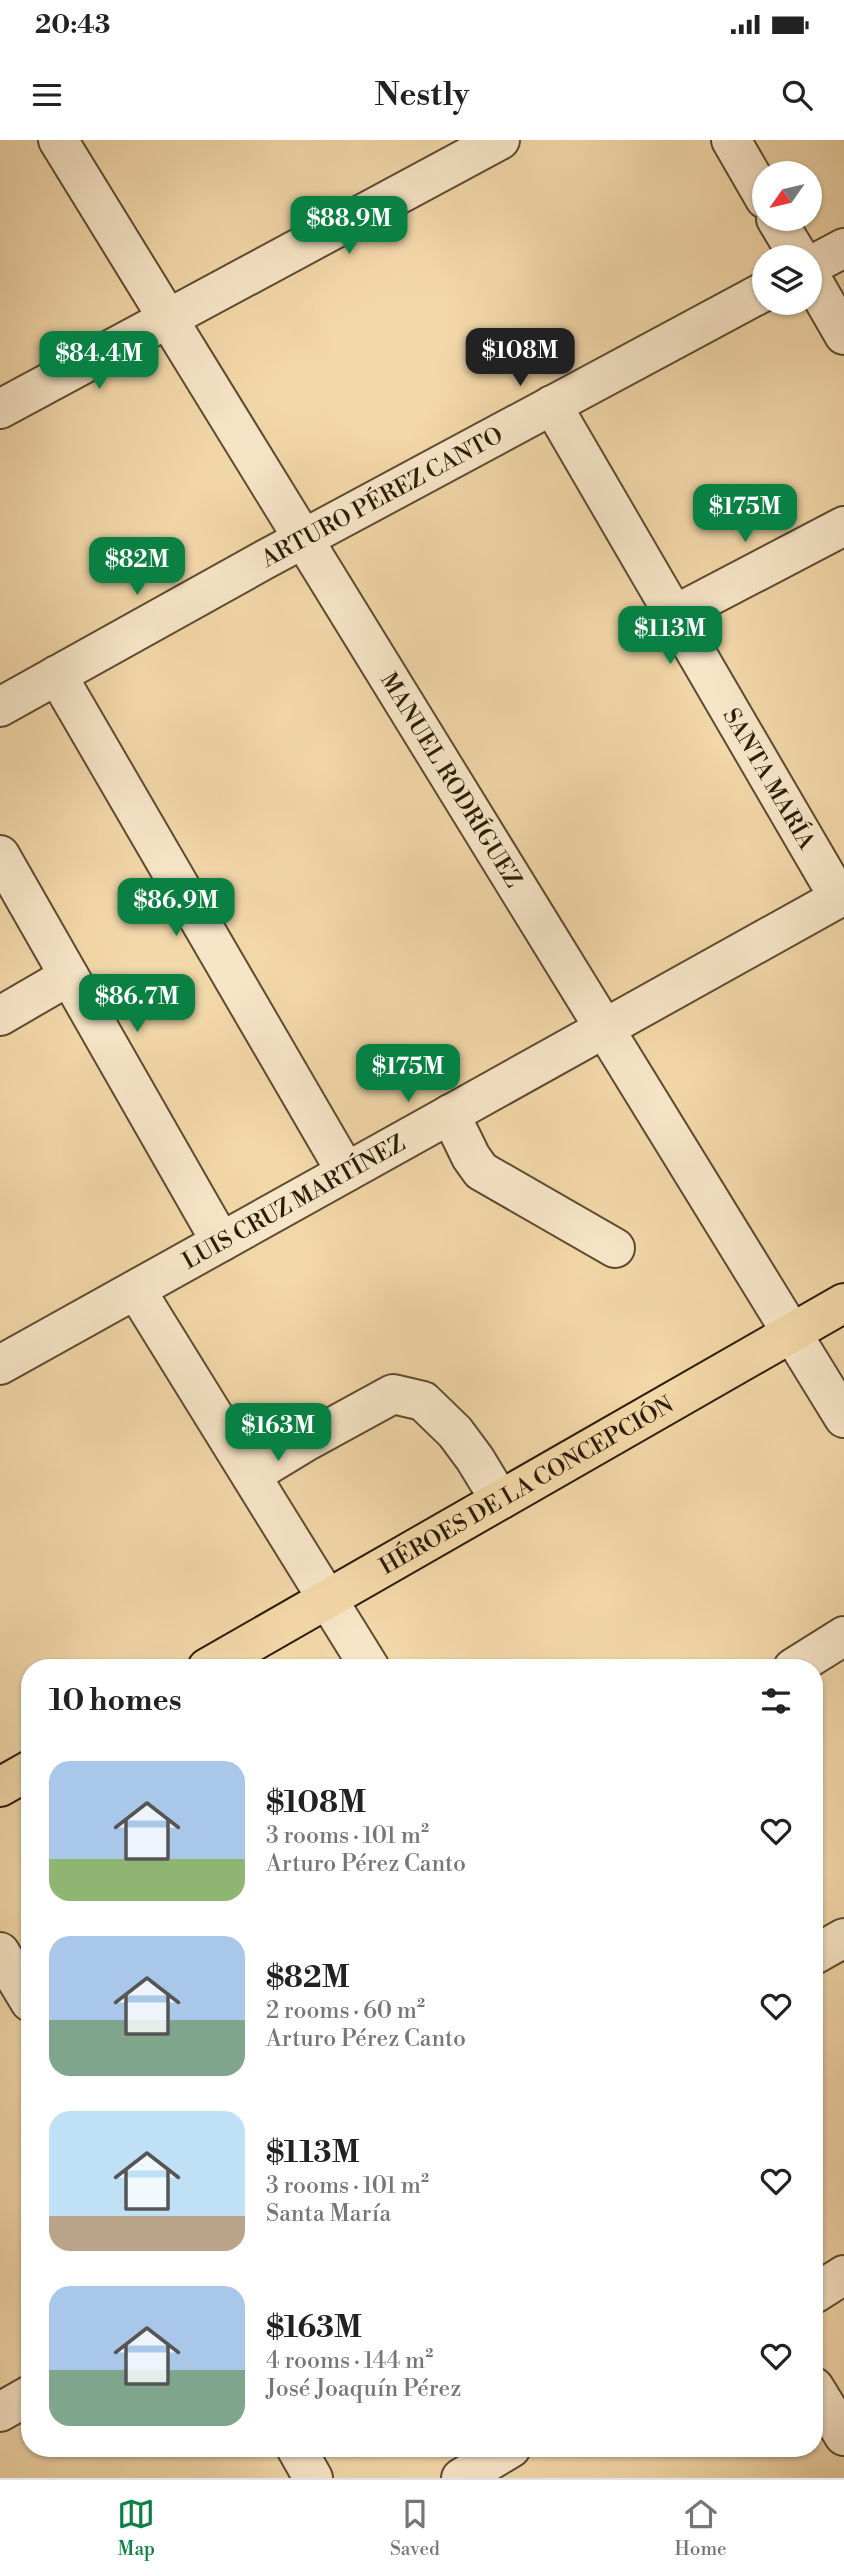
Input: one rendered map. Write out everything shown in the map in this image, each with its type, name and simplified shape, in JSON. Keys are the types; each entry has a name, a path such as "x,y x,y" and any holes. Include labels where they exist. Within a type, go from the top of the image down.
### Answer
{"main road":[{"name":"HÉROES DE LA CONCEPCIÓN","path":"223,1659 844,1303"},
{"path":"0,1787 21,1775"}],"street":[{"name":"MANUEL RODRÍGUEZ","path":"58,140 844,1418"},
{"path":"0,409 500,140"},
{"path":"731,140 752,176"},
{"path":"822,260 844,248"},
{"path":"822,297 844,335"},
{"name":"ARTURO PÉREZ CANTO","path":"0,707 303,539 752,298"},
{"name":"SANTA MARÍA","path":"552,405 841,896"},
{"path":"674,614 844,526"},
{"path":"57,675 346,1172"},
{"path":"0,855 222,1242"},
{"name":"LUIS CRUZ MARTÍNEZ","path":"0,1365 841,896"},
{"path":"0,1016 69,976"},
{"path":"450,1114 481,1171 615,1248"},
{"path":"136,1290 364,1659"},
{"path":"251,1475 393,1394 423,1401 455,1432 475,1459 499,1500"},
{"path":"807,1659 844,1636"},
{"path":"823,1950 844,1938"},
{"path":"0,1952 21,1987"},
{"path":"823,2288 844,2275"},
{"path":"0,2412 21,2400"},
{"path":"823,2402 844,2436"},
{"path":"301,2457 313,2478"},
{"path":"461,2478 496,2457"}]}
